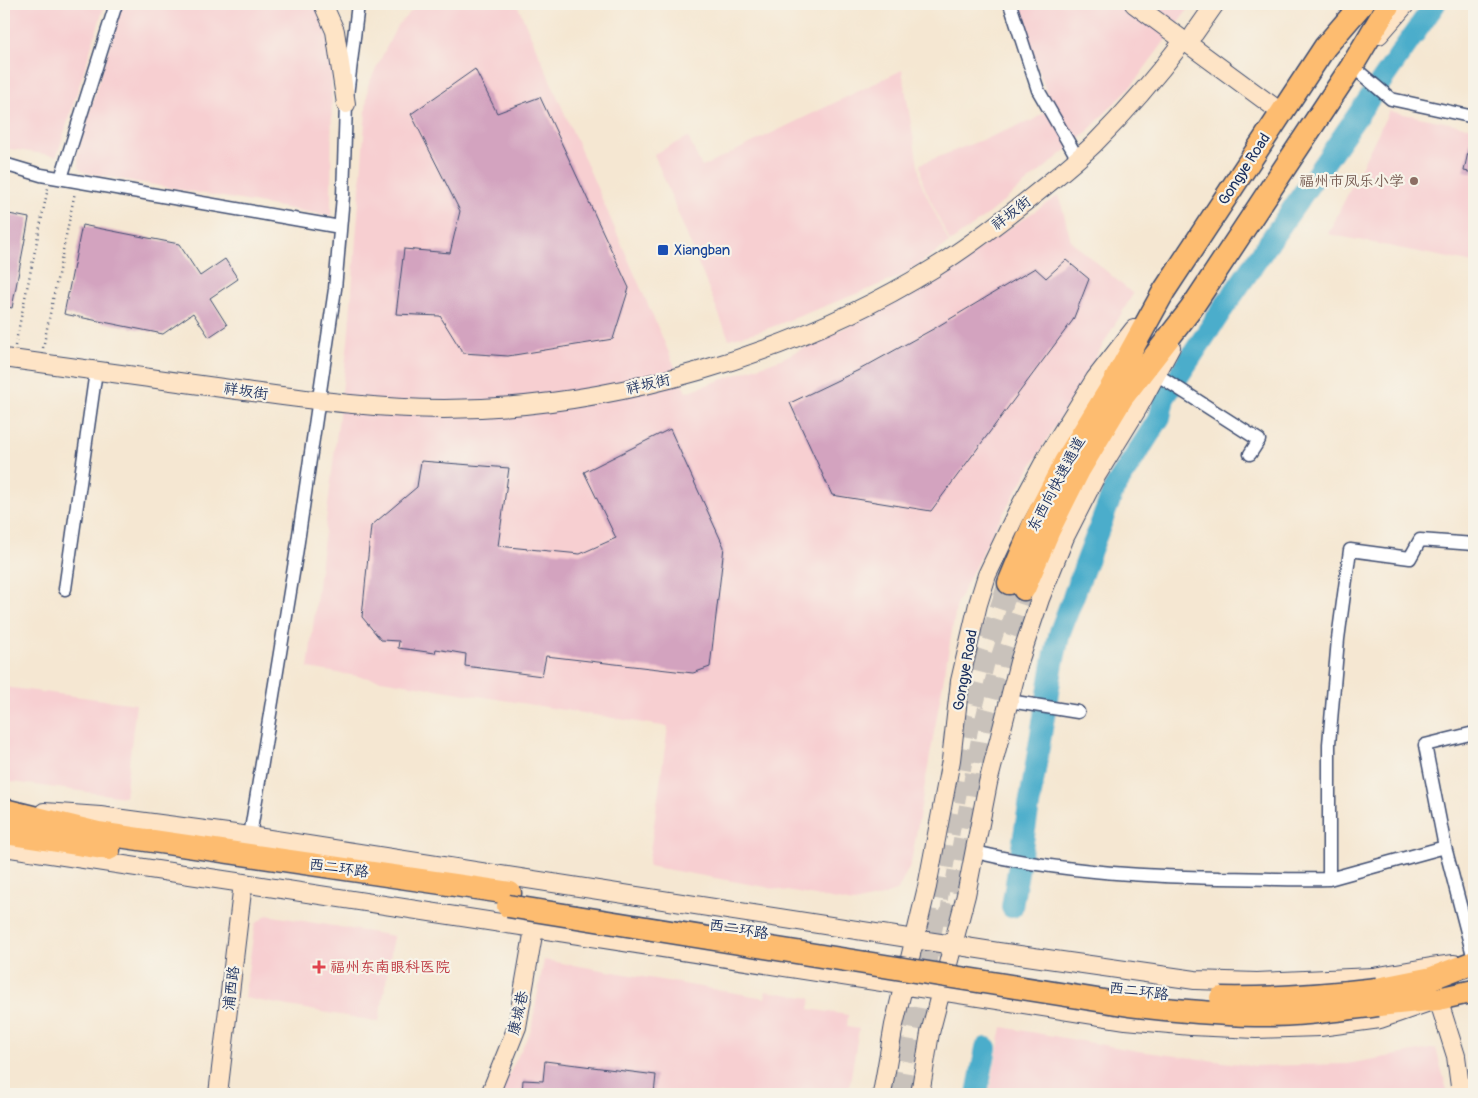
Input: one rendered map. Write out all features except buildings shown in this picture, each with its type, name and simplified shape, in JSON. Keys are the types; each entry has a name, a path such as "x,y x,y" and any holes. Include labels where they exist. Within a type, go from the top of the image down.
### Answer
{"highway":[{"name":"Gongye Road","path":"1116,393 1164,291 1325,47 1362,4"},
{"path":"1116,393 1190,309 1358,70 1390,4"},
{"name":"东西向快速通道","path":"1016,586 1034,523 1065,462 1116,393"},
{"name":"西二环路","path":"4,810 98,833 509,899 1129,1005 1194,1012 1257,1015 1319,1012 1378,997 1474,961"},
{"name":"西二环路","path":"4,832 509,899"},
{"name":"西二环路","path":"1378,997 1438,1000 1474,991"}],"main road":[{"path":"323,4 335,31 346,104"},
{"path":"1134,4 1189,37 1285,108"},
{"path":"1154,4 1189,37"},
{"name":"祥坂街","path":"8,358 318,400 423,409 495,407 602,394 712,368 827,324 920,277 1000,222 1078,159 1123,113 1215,4"},
{"name":"Gongye Road","path":"1325,47 1349,4"},
{"path":"1358,70 1406,4"},
{"name":"Gongye Road","path":"882,1094 894,1025 927,887 951,760 960,682 978,604 988,575 1016,514 1049,453 1095,379 1164,291"},
{"path":"920,1094 930,1033 966,895 988,783 1019,662 1037,608 1066,537 1095,478 1138,408 1162,378 1190,309"},
{"path":"4,810 100,816 250,836 915,940 1134,973 1195,980 1257,982 1373,977 1474,961"},
{"path":"4,847 1126,1020 1256,1029 1320,1027 1380,1019 1438,1000 1456,1056 1461,1094"},
{"name":"浦西路","path":"218,1094 243,883"},
{"name":"康城巷","path":"490,1094 516,1027 534,929"}],"street":[{"path":"56,177 116,4"},
{"path":"250,836 296,555 334,289 340,226 346,104 358,4"},
{"path":"1010,4 1038,90 1078,159"},
{"path":"1358,70 1391,98 1474,118"},
{"path":"4,164 77,181 340,226"},
{"path":"65,589 96,371"},
{"path":"1162,378 1259,440 1250,454"},
{"path":"1329,879 1329,744 1338,638 1350,550 1410,558 1420,540 1474,544"},
{"path":"1009,701 1078,712"},
{"path":"1474,733 1424,745 1444,847 1474,961"},
{"path":"975,852 1002,859 1084,870 1167,876 1329,879 1444,847"}],"path":[{"path":"8,358 56,177"},
{"path":"40,363 77,181"}],"shaded area":[{"path":"4,4 105,4 57,156 4,148"},
{"path":"122,4 312,4 324,17 332,68 331,216 85,173 79,168 77,154"},
{"path":"418,4 517,4 686,392 781,359 905,298 1059,195 1071,241 1133,294 993,531 957,603 911,863 898,890 854,903 648,866 668,727 308,668 348,342 368,85 397,26"},
{"path":"1015,4 1192,4 1133,84 1080,139 983,218 950,242 923,184 920,164 1033,120 1052,108"},
{"path":"902,70 921,183 949,243 902,276 764,330 729,339 654,154 688,137 702,167"},
{"name":"福州市凤乐小学","path":"1389,111 1474,128 1474,263 1328,234"},
{"path":"4,687 136,704 125,797 5,781"},
{"name":"福州东南眼科医院","path":"267,915 394,936 379,1022 244,998 255,924"},
{"path":"544,960 765,998 766,991 811,998 809,1009 848,1015 847,1027 859,1029 848,1094 499,1094 531,1030"},
{"path":"1002,1027 1138,1051 1255,1066 1347,1064 1436,1048 1448,1094 989,1094"}],"waterway":[{"path":"1012,907 1053,663 1060,632 1114,489 1160,417 1164,398 1222,310 1435,4"},
{"path":"977,1094 986,1048"}],"tunnel":[{"path":"902,1094 968,724 986,653 1009,583"},
{"path":"943,958 984,728 1002,657 1024,589"}],"place":[{"name":"福州市凤乐小学","path":"1414,181"},
{"name":"Xiangban","path":"663,250"},
{"name":"福州东南眼科医院","path":"319,967"}]}
